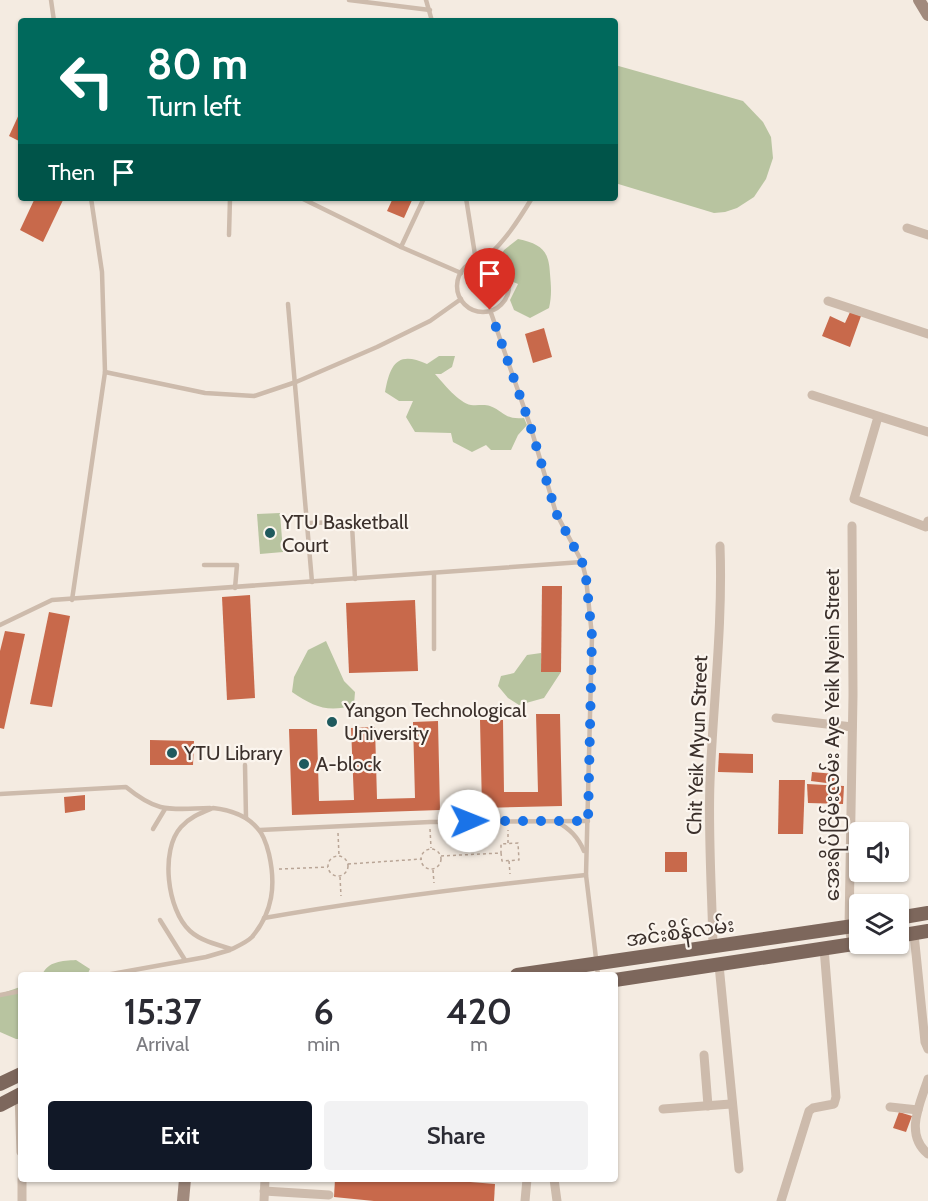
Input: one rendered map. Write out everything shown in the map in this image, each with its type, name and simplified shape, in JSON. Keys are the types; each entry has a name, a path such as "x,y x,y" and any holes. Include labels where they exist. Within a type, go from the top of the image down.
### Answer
{"main road":[{"path":"919,0 928,15"},
{"path":"909,916 928,913"},
{"name":"အင်းစိန်လမ်း","path":"565,972 597,970 713,946 849,927"},
{"name":"အင်းစိန်လမ်း","path":"618,980 849,944"},
{"path":"0,1084 18,1075"},
{"path":"0,1105 18,1095"},
{"path":"183,1201 185,1182"}],"street":[{"path":"907,228 928,235"},
{"path":"828,301 928,334"},
{"path":"813,395 928,432"},
{"path":"878,417 854,499 927,524"},
{"name":"အေးရိပ်ငြိမ်းလမ်း Aye Yeik Nyein Street","path":"852,526 854,894"},
{"name":"Chit Yeik Myun Street","path":"713,946 710,783 720,630 720,546"},
{"path":"776,718 852,727"},
{"path":"921,932 925,1042 928,1049"},
{"path":"781,1201 809,1111 813,1108 834,1104 837,1096 824,948"},
{"path":"719,965 739,1169"},
{"path":"704,1055 708,1106"},
{"path":"928,1079 913,1127 920,1147 928,1154"},
{"path":"663,1109 731,1104"},
{"path":"890,1107 918,1110"},
{"path":"22,1182 22,1201"},
{"path":"525,1201 527,1182"},
{"path":"555,1182 556,1201"},
{"path":"264,1196 329,1195"}],"lane":[{"path":"51,0 54,18"},
{"path":"349,0 430,10"},
{"path":"426,0 431,18"},
{"path":"72,600 105,372 102,272 91,201"},
{"path":"229,235 230,201"},
{"path":"308,201 401,247 461,273"},
{"path":"401,247 423,201"},
{"path":"466,201 476,261"},
{"path":"483,260 503,241 530,201"},
{"path":"483,260 496,263 505,272 508,279 508,292 502,304 490,310 477,311 461,299 458,286 461,273 470,264 483,260"},
{"path":"105,372 205,393 254,396 296,382 377,347 419,326 461,299"},
{"path":"288,304 312,582"},
{"path":"490,310 530,425 556,513 582,562 586,578 592,636 586,875 597,970"},
{"path":"307,523 346,522 352,525 355,579"},
{"path":"0,625 52,600 582,562"},
{"path":"204,565 237,565 235,588"},
{"path":"434,573 434,649"},
{"path":"245,765 246,818"},
{"path":"0,794 126,787 143,800 165,809 230,810 246,818 260,830 273,869 274,887 271,904 251,938 232,949 122,972"},
{"path":"213,808 193,816 180,828 172,844 168,880 174,908 189,930 205,940 232,949"},
{"path":"153,829 165,809"},
{"path":"556,821 568,828 579,840 586,854"},
{"path":"260,830 430,822 588,821"},
{"path":"264,918 342,904 511,882 586,875"},
{"path":"160,920 185,960"},
{"path":"0,995 18,992"}],"path":[{"path":"508,820 508,844"},
{"path":"430,822 431,849"},
{"path":"338,826 339,856"},
{"path":"518,843 519,860 502,861 501,844 508,844 518,843"},
{"path":"431,849 437,851 441,856 440,863 433,869 424,866 422,859 425,851 431,849"},
{"path":"441,856 501,853"},
{"path":"339,856 348,864"},
{"path":"339,856 330,860 328,867 333,875 340,876 345,873 348,864"},
{"path":"348,864 422,859"},
{"path":"509,860 511,882"},
{"path":"273,869 328,867"},
{"path":"433,869 435,892"},
{"path":"340,876 342,904"}],"green space":[{"path":"618,66 743,101 763,122 771,137 773,158 766,179 754,197 737,208 714,213 618,184"},
{"path":"518,239 538,246 548,259 551,291 549,308 530,318 514,310 510,300 518,284 502,277 496,264 504,250"},
{"path":"439,356 455,356 452,367 441,374 435,374 461,401 471,405 490,406 513,418 524,418 527,425 518,435 511,450 491,450 486,445 472,452 453,442 451,433 415,432 406,417 413,401 399,401 385,392 389,374 402,360 417,360 427,364"},
{"name":"YTU Basketball Court","path":"280,513 283,552 260,554 257,514"},
{"path":"326,641 344,681 355,692 354,705 336,708 322,707 292,692 294,677 308,650"},
{"path":"541,653 541,672 561,672 544,698 519,705 508,698 498,686 501,676 514,673 527,655"},
{"path":"76,960 90,969 88,972 44,972 52,964"},
{"path":"18,988 18,1039 0,1032 0,994"}],"building":[{"path":"18,116 18,140 9,136"},
{"path":"34,201 63,201 43,242 20,230"},
{"path":"392,201 412,201 404,218 387,211"},
{"path":"850,312 861,316 850,347 822,336 830,316 845,323"},
{"path":"544,328 552,357 533,363 525,334"},
{"path":"542,586 562,586 561,672 541,672"},
{"path":"250,595 255,698 227,700 222,597"},
{"path":"415,600 418,671 349,673 346,603"},
{"path":"49,612 70,616 52,707 30,704"},
{"path":"5,631 25,634 4,729 0,728 0,651"},
{"path":"536,714 560,714 562,806 482,808 480,720 503,720 504,792 538,792"},
{"name":"A-block","path":"438,721 440,810 292,815 289,729 317,729 319,801 354,800 351,728 375,727 377,799 415,798 413,722"},
{"name":"YTU Library","path":"150,740 194,741 193,765 150,765"},
{"path":"719,753 753,754 753,773 718,772"},
{"path":"812,772 835,774 834,784 811,781"},
{"path":"779,780 805,780 803,834 778,834"},
{"path":"807,784 844,786 843,804 808,803"},
{"path":"85,795 85,810 65,813 64,797"},
{"path":"665,852 687,852 687,872 665,872"},
{"path":"899,1112 912,1116 906,1132 893,1128"},
{"path":"335,1182 495,1184 494,1201 374,1201 334,1197"}],"place":[{"name":"YTU Basketball Court","path":"270,533"},
{"name":"Yangon Technological University","path":"332,722"},
{"name":"YTU Library","path":"172,753"},
{"name":"A-block","path":"304,764"}],"route":[{"path":"469,821 588,821 592,636 586,578 582,562 556,513 530,425 490,310"}]}
